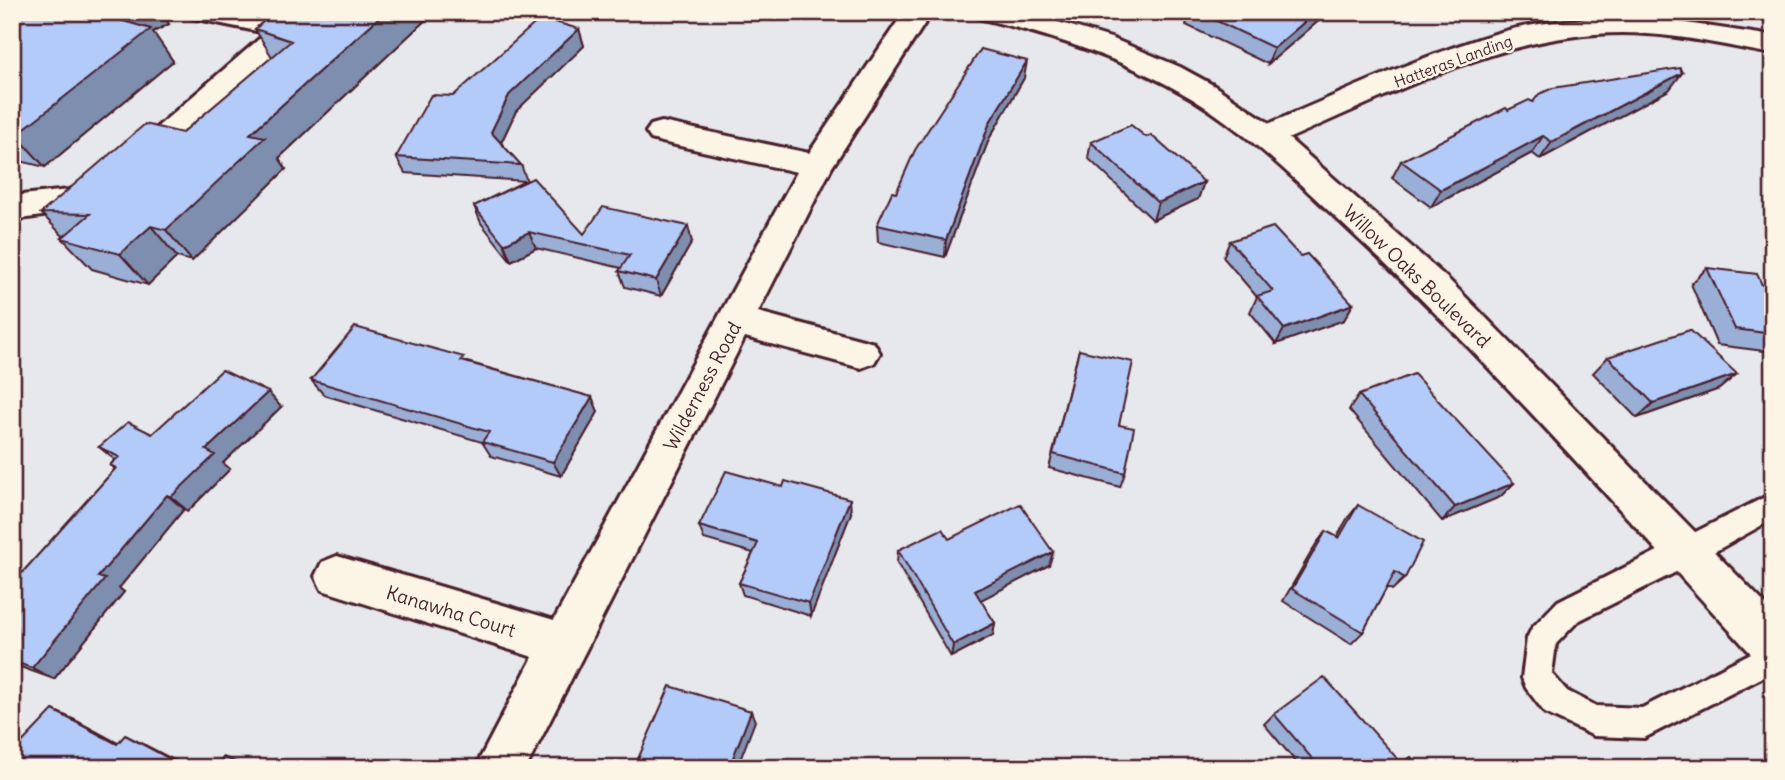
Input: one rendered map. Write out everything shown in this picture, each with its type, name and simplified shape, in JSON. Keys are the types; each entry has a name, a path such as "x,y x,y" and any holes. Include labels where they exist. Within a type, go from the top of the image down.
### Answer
{"street":[{"path":"203,12 298,20"},
{"name":"Wilderness Road","path":"500,768 817,165 918,12"},
{"name":"Willow Oaks Boulevard","path":"989,12 1052,26 1108,45 1195,87 1267,136 1435,288 1773,644"},
{"path":"12,208 73,201 108,187 298,20"},
{"name":"Hatteras Landing","path":"1267,136 1449,60 1508,39 1568,28 1646,25 1773,45"},
{"path":"662,132 817,165"},
{"path":"736,321 861,353"},
{"name":"Kanawha Court","path":"337,576 565,645"}],"lane":[{"path":"1773,505 1686,554 1568,611 1542,638 1537,678 1556,702 1594,721 1644,723 1773,656"}],"building":[{"path":"12,12 103,12 99,14 151,29 16,135 12,135"},
{"path":"274,12 385,12 250,134 265,137 166,230 151,226 120,254 62,238 90,214 41,213 145,124 182,133 291,41 255,29"},
{"path":"1198,12 1316,12 1274,48"},
{"path":"541,18 579,29 509,95 491,132 521,165 396,157 431,95 453,96"},
{"path":"981,49 1027,61 990,122 946,240 877,225 892,192 896,193 915,150"},
{"path":"1680,68 1682,73 1552,142 1543,136 1441,190 1401,161 1506,108 1508,110 1529,100 1533,102 1539,94 1553,88"},
{"path":"1131,125 1146,137 1151,135 1204,182 1158,203 1091,142"},
{"path":"533,178 584,234 603,207 688,226 656,280 619,271 630,255 529,232 504,244 474,206"},
{"path":"1273,227 1300,256 1307,254 1353,304 1284,329 1257,296 1273,291 1230,241"},
{"path":"1707,268 1757,274 1762,285 1773,286 1773,334 1735,329"},
{"path":"355,327 464,357 461,361 592,397 553,462 482,442 489,432 311,380"},
{"path":"1690,330 1737,374 1653,403 1608,357"},
{"path":"1079,350 1133,362 1119,425 1134,428 1125,473 1053,454"},
{"path":"222,370 268,392 206,450 215,455 171,497 167,495 98,577 105,579 32,668 12,661 12,583 116,468 110,465 119,457 99,447 128,422 152,434"},
{"path":"1414,374 1514,483 1455,507 1359,395"},
{"path":"726,471 783,487 785,481 850,499 809,603 739,583 758,543 699,526"},
{"path":"1020,504 1053,552 975,591 995,623 953,645 898,550 942,529 949,539"},
{"path":"1358,505 1423,542 1405,578 1395,572 1363,632 1292,589 1326,531 1339,538"},
{"path":"1324,677 1402,764 1411,757 1421,768 1320,768 1274,714"},
{"path":"670,686 751,711 729,768 634,768"},
{"path":"53,710 117,744 125,735 187,768 12,768 12,753"},
{"path":"223,757 250,768 215,768"}]}
